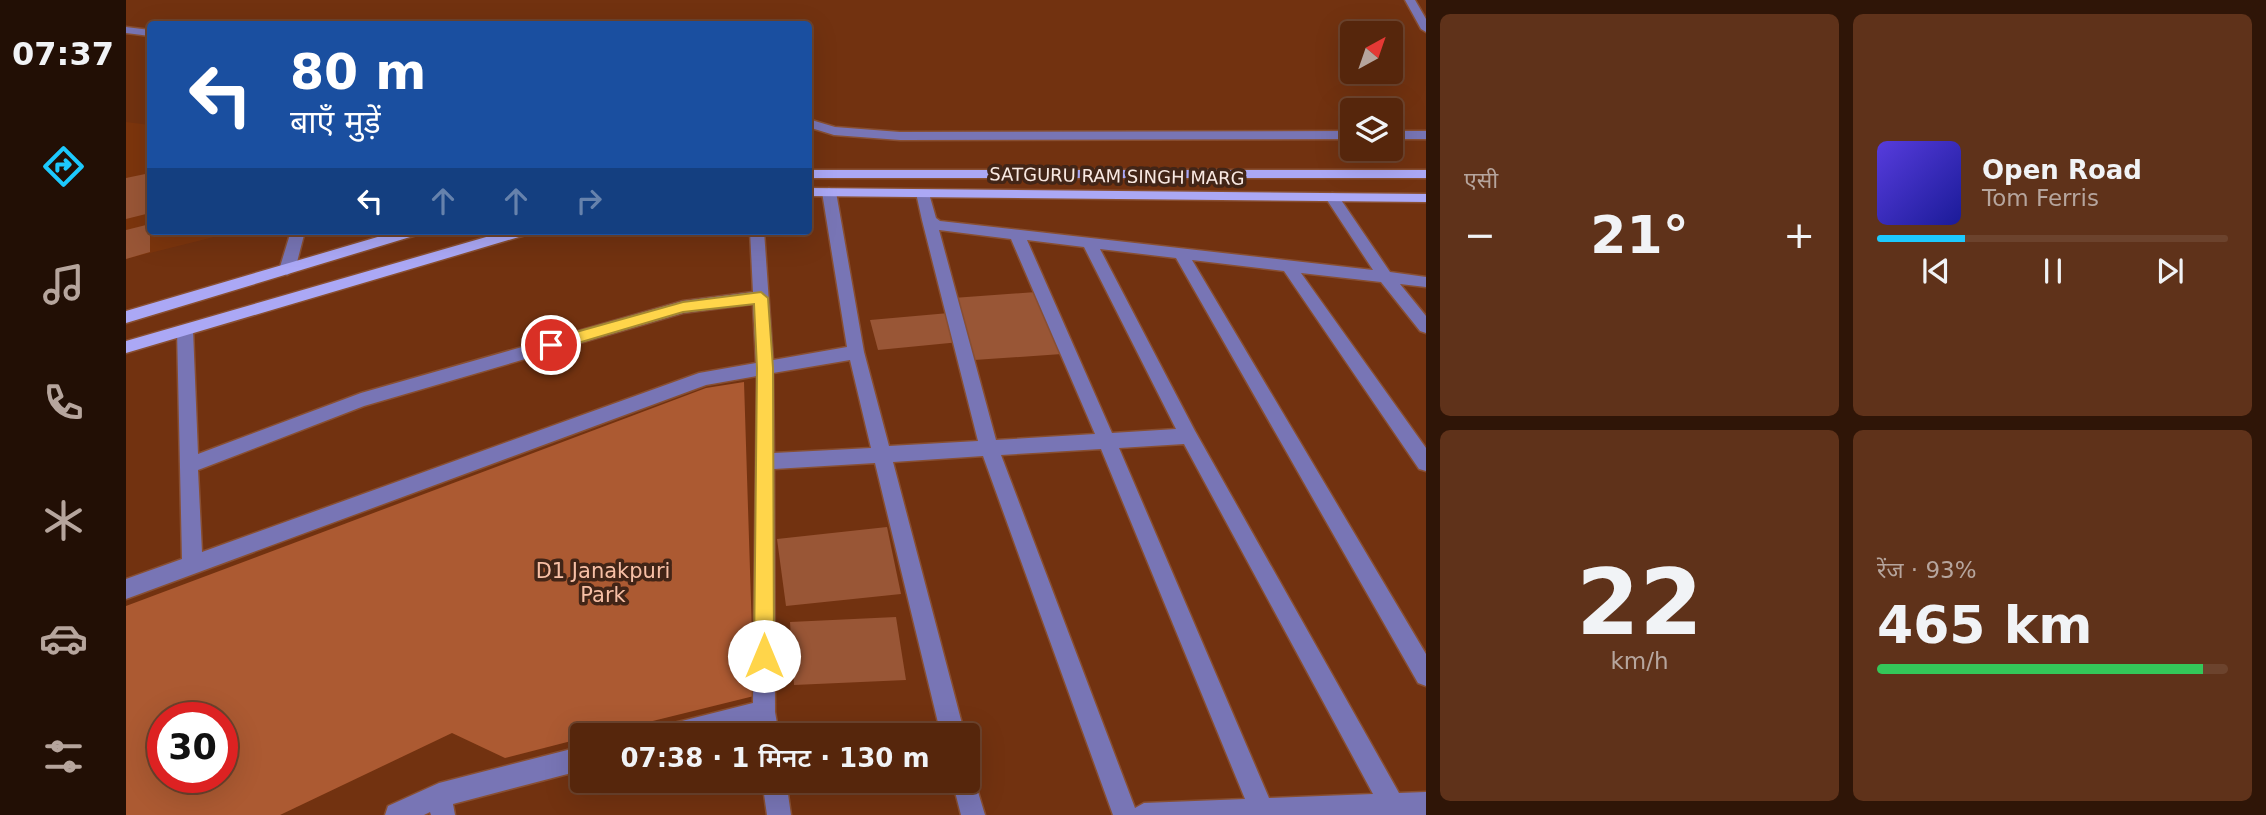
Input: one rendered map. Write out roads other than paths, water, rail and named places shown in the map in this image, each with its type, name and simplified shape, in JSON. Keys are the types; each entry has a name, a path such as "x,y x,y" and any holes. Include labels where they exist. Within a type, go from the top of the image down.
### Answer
{"main road":[{"name":"SATGURU RAM SINGH MARG","path":"812,174 1426,174"},
{"name":"SATGURU RAM SINGH MARG","path":"812,192 1426,198"},
{"path":"126,317 402,235"},
{"path":"126,347 510,235"}],"street":[{"path":"1408,0 1426,2"},
{"path":"1408,0 1426,29"},
{"path":"126,30 147,33"},
{"path":"812,125 834,131 900,136 1340,135"},
{"path":"1403,135 1426,135"},
{"path":"829,192 856,352 950,723"},
{"path":"922,193 989,448 1125,815"},
{"path":"1332,197 1385,277 1426,327"},
{"path":"929,220 937,225 1426,282"},
{"path":"1016,233 1107,441 1249,812"},
{"path":"287,270 297,235"},
{"path":"757,235 765,368 765,723"},
{"path":"1089,242 1189,436 1396,810"},
{"path":"1180,252 1426,675"},
{"path":"1287,264 1426,463"},
{"path":"188,466 361,400 683,307 761,298"},
{"path":"185,330 192,565"},
{"path":"126,589 705,377 856,352"},
{"path":"764,462 1189,436"},
{"path":"397,815 441,805 570,762"},
{"path":"776,793 779,815"},
{"path":"967,793 973,815"},
{"path":"1144,815 1396,810 1426,804"}],"park label":[{"name":"D1 Janakpuri Park","path":"603,583"}]}
